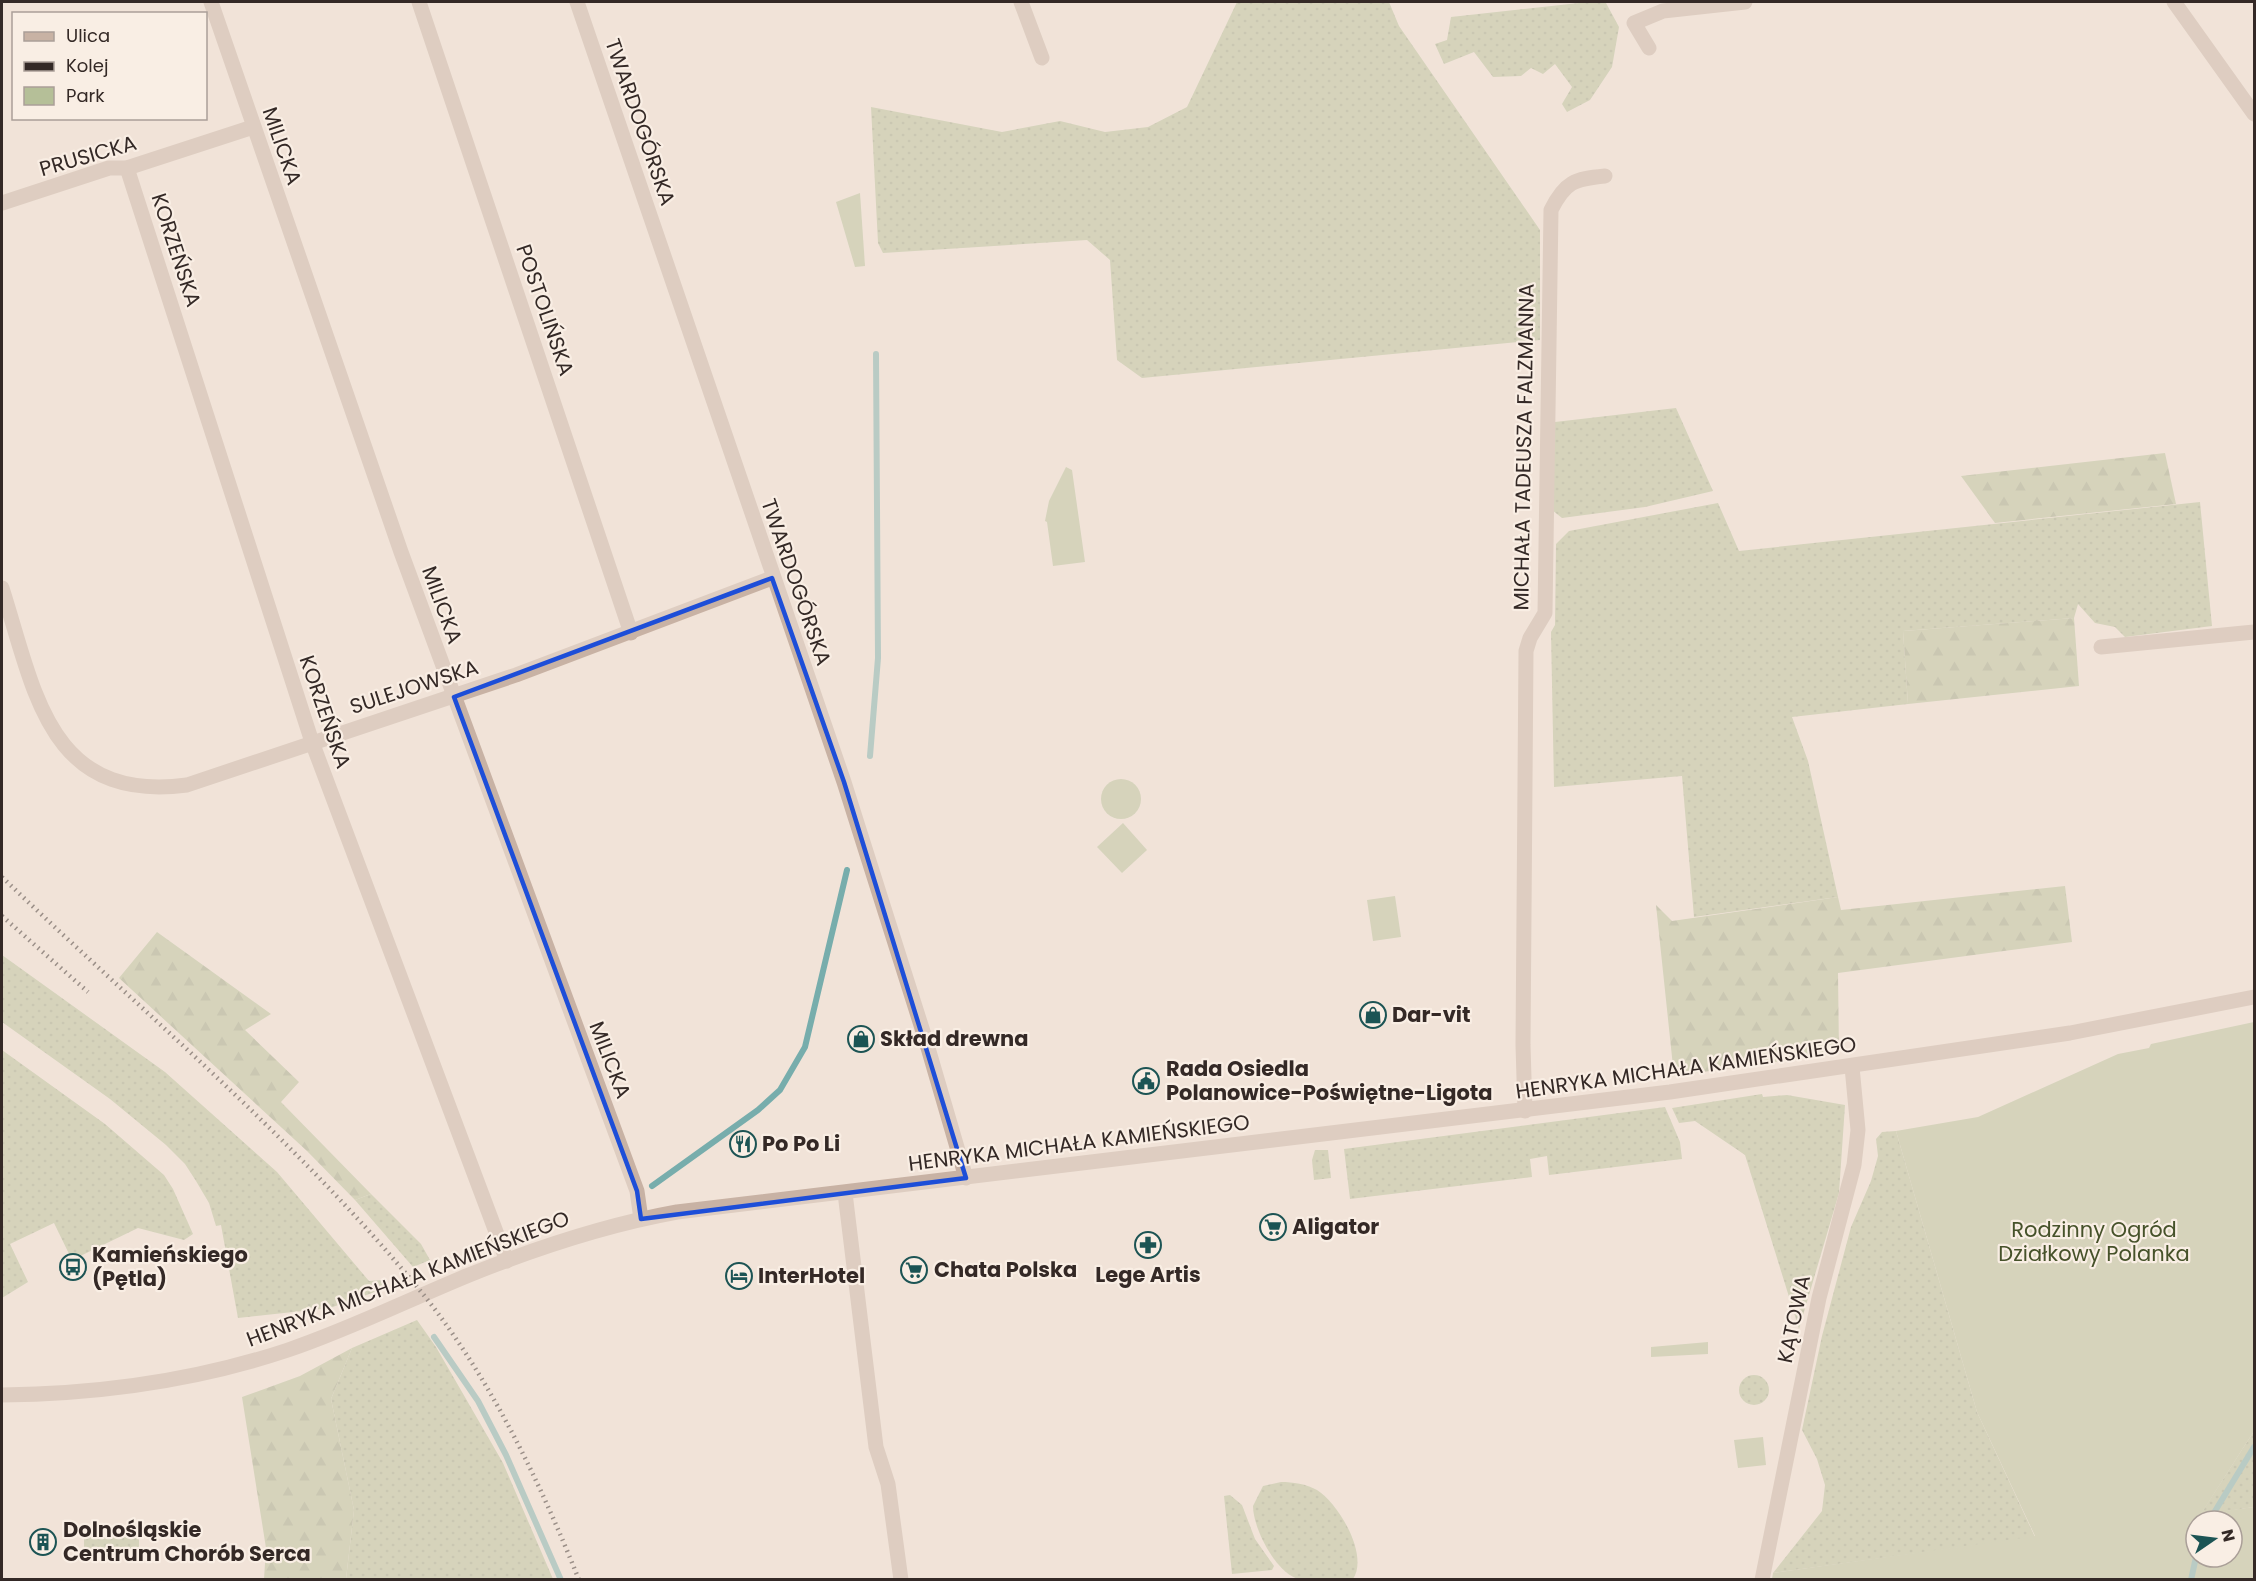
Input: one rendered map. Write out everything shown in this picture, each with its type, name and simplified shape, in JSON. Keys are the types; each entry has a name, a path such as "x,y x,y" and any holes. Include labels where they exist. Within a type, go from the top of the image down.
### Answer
{"street":[{"name":"MILICKA","path":"211,2 400,552 637,1191 641,1219"},
{"name":"POSTOLIŃSKA","path":"419,2 631,633"},
{"name":"TWARDOGÓRSKA","path":"577,2 772,579 844,782 923,1030 966,1178"},
{"path":"1022,2 1042,58"},
{"path":"1649,48 1634,24 1663,11 1745,2"},
{"path":"2174,2 2254,114"},
{"name":"PRUSICKA","path":"2,203 109,168 127,168 254,128"},
{"name":"KORZEŃSKA","path":"127,168 312,742 507,1261"},
{"name":"MICHAŁA TADEUSZA FALZMANNA","path":"1525,1111 1523,1033 1526,651 1530,638 1545,613 1551,210 1561,190 1580,178 1605,176"},
{"name":"SULEJOWSKA","path":"2,588 48,722 66,750 82,765 100,776 122,785 146,788 187,785 454,696 631,633 772,579"},
{"path":"2101,647 2254,632"},
{"name":"HENRYKA MICHAŁA KAMIEŃSKIEGO","path":"2,1395 107,1390 230,1368 352,1326 507,1261 572,1238 641,1219 677,1212 1525,1111 1852,1067 2070,1033 2254,997"},
{"name":"KĄTOWA","path":"1762,1580 1820,1298 1854,1165 1858,1131 1852,1067"},
{"path":"845,1193 876,1447 888,1484 901,1580"}],"highlighted area":[{"path":"772,578 844,782 966,1178 641,1219 637,1191 454,697"}],"green space":[{"path":"1237,2 1389,2 1399,26 1540,230 1540,340 1142,378 1117,360 1110,260 1087,240 883,253 878,243 871,107 1002,132 1060,121 1105,132 1148,127 1187,107"},
{"path":"1588,2 1606,3 1619,27 1612,67 1590,100 1567,112 1562,104 1572,87 1555,64 1543,74 1531,68 1521,76 1493,77 1474,52 1444,64 1435,44 1447,40 1451,17"},
{"path":"860,193 865,266 855,267 836,202"},
{"path":"1676,408 1713,491 1645,507 1562,518 1552,510 1555,422"},
{"path":"2165,453 2176,504 1995,523 1961,476"},
{"path":"1066,467 1072,470 1085,562 1053,566 1045,521 1049,501"},
{"path":"2200,502 2212,626 2125,637 2115,627 2095,623 2078,604 2074,618 1903,631 1908,704 1792,717 1808,761 1838,897 1694,917 1682,776 1554,787 1551,632 1555,625 1556,544 1569,531 1718,503 1739,551"},
{"path":"2074,618 2079,686 1908,704 1903,631"},
{"path":"1121,779 1135,785 1141,799 1135,813 1121,819 1107,813 1101,799 1107,785"},
{"path":"1123,823 1147,850 1122,873 1097,847"},
{"path":"2065,886 2072,942 1838,973 1839,1053 1674,1076 1656,905 1672,921 1838,897 1841,910"},
{"path":"1395,896 1401,937 1373,941 1367,900"},
{"path":"157,932 271,1014 245,1030 299,1082 281,1102 371,1194 355,1200 307,1151 119,978"},
{"path":"2,955 165,1072 277,1172 369,1281 383,1280 389,1287 330,1308 238,1318 221,1225 216,1226 209,1203 185,1164 166,1145 110,1099 2,1022"},
{"name":"Rodzinny Ogród Działkowy Polanka","path":"2254,1022 2254,1431 2204,1509 2184,1509 2184,1569 2244,1569 2244,1509 2239,1509 2254,1507 2254,1579 1772,1579 1773,1573 2035,1536 1977,1412 1896,1131 1978,1117 2118,1054 2149,1048 2151,1044"},
{"path":"2,1050 105,1124 164,1175 173,1189 193,1234 184,1240 138,1228 72,1260 54,1223 10,1244 28,1282 2,1298"},
{"path":"1762,1094 1763,1097 1787,1095 1845,1105 1839,1193 1799,1329 1745,1155 1695,1121 1679,1123 1672,1108"},
{"path":"1665,1107 1680,1142 1682,1159 1549,1175 1547,1156 1530,1159 1532,1177 1350,1199 1344,1149"},
{"path":"1896,1131 1977,1412 2035,1537 1773,1573 1822,1511 1825,1485 1817,1459 1802,1430 1822,1336 1851,1227 1871,1181 1878,1156 1876,1139 1882,1132"},
{"path":"1315,1150 1328,1150 1331,1178 1314,1180 1312,1160"},
{"path":"371,1194 421,1244 430,1260 413,1267 355,1200"},
{"path":"417,1320 436,1347 503,1463 553,1579 346,1579 354,1510 331,1399 352,1348"},
{"path":"1708,1342 1708,1354 1651,1357 1651,1347"},
{"path":"352,1348 331,1399 354,1510 346,1579 264,1579 266,1548 242,1397 300,1376"},
{"path":"1754,1375 1764,1380 1769,1390 1764,1400 1754,1405 1744,1400 1739,1390 1744,1380"},
{"path":"2254,1431 2254,1507 2204,1509"},
{"path":"1763,1437 1766,1465 1738,1468 1734,1440"},
{"path":"1281,1482 1313,1488 1334,1506 1354,1544 1357,1569 1353,1579 1302,1580 1293,1577 1276,1561 1257,1527 1253,1506 1263,1486"},
{"path":"1230,1495 1242,1505 1255,1539 1274,1566 1272,1570 1232,1574 1224,1496"},
{"path":"84,1528 139,1528 139,1555 84,1555"}],"waterway":[{"path":"870,756 878,658 876,354"},
{"path":"652,1186 758,1110 780,1090 805,1047 847,870"},
{"path":"434,1337 478,1401 506,1455 561,1580"},
{"path":"2216,1509 2254,1447"},
{"path":"2191,1580 2193,1569"}],"railway":[{"path":"2,877 265,1124 366,1228 413,1282 464,1350 508,1424 546,1502 579,1580"},
{"path":"2,916 88,992"}],"place":[{"name":"Dar-vit","path":"1373,1015"},
{"name":"Skład drewna","path":"861,1039"},
{"name":"Rada Osiedla Polanowice-Poświętne-Ligota","path":"1146,1081"},
{"name":"Po Po Li","path":"743,1144"},
{"name":"Aligator","path":"1273,1227"},
{"name":"Lege Artis","path":"1148,1245"},
{"name":"Kamieńskiego (Pętla)","path":"73,1267"},
{"name":"Chata Polska","path":"914,1270"},
{"name":"InterHotel","path":"739,1276"},
{"name":"Dolnośląskie Centrum Chorób Serca","path":"43,1542"}]}
